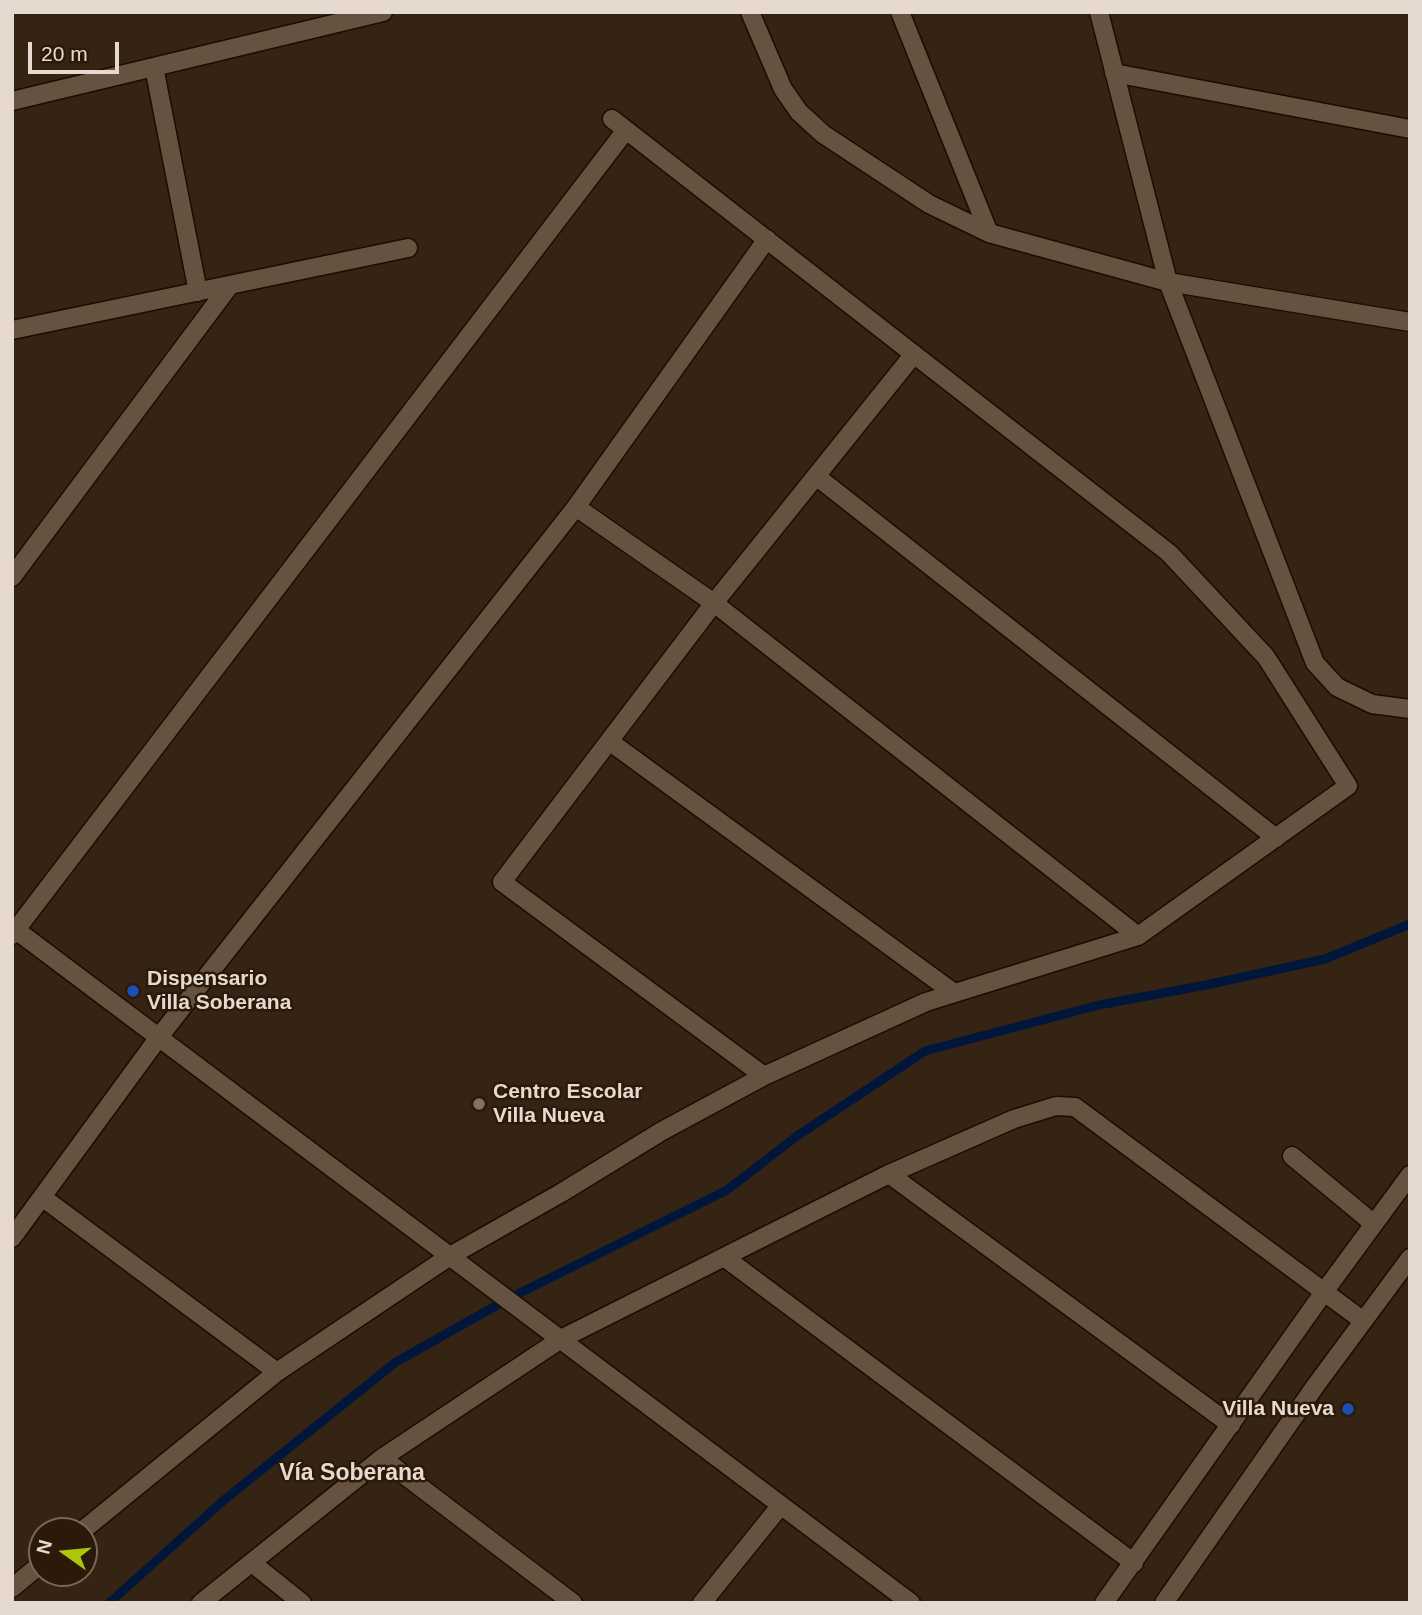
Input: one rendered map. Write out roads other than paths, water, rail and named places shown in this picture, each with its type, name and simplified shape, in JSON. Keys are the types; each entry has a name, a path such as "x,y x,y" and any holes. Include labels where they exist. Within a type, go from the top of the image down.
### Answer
{"street":[{"path":"12,101 383,12"},
{"path":"750,12 783,89 799,111 823,134 929,204 989,233 1168,282 1410,322"},
{"path":"900,12 989,233"},
{"path":"1099,12 1168,282 1315,663 1337,687 1371,704 1410,709"},
{"path":"154,67 198,292"},
{"path":"1114,74 1410,129"},
{"path":"98,1518 277,1372 450,1256 561,1193 662,1130 764,1076 926,1002 1138,936 1348,786 1266,657 1169,553 619,125 14,931 159,1037 450,1256 495,1290 561,1339 781,1506 911,1603"},
{"path":"12,1238 159,1037 576,507 766,239"},
{"path":"12,330 408,248"},
{"path":"12,577 230,285"},
{"path":"764,1076 502,882 714,603 914,354"},
{"path":"816,476 1276,838"},
{"path":"576,507 714,603 1138,936"},
{"path":"609,741 954,993"},
{"path":"201,1603 382,1458 561,1339 889,1174 1014,1119 1056,1106 1075,1107 1362,1320"},
{"path":"1292,1156 1374,1224"},
{"path":"889,1174 1231,1425"},
{"path":"1104,1603 1410,1175"},
{"path":"42,1197 277,1372"},
{"path":"724,1257 1134,1563"},
{"path":"1164,1603 1362,1320 1410,1258"},
{"path":"382,1458 573,1603"},
{"path":"702,1603 781,1506"},
{"path":"252,1563 302,1603"},
{"path":"12,1588 28,1575"}],"waterway":[{"path":"109,1603 224,1500 396,1362 508,1299 727,1190 797,1136 925,1051 1099,1005 1325,959 1410,924"}],"place":[{"name":"Dispensario Villa Soberana","path":"133,991"},
{"name":"Centro Escolar Villa Nueva","path":"479,1104"},
{"name":"Villa Nueva","path":"1348,1409"}],"district":[{"name":"Vía Soberana","path":"352,1474"}]}
